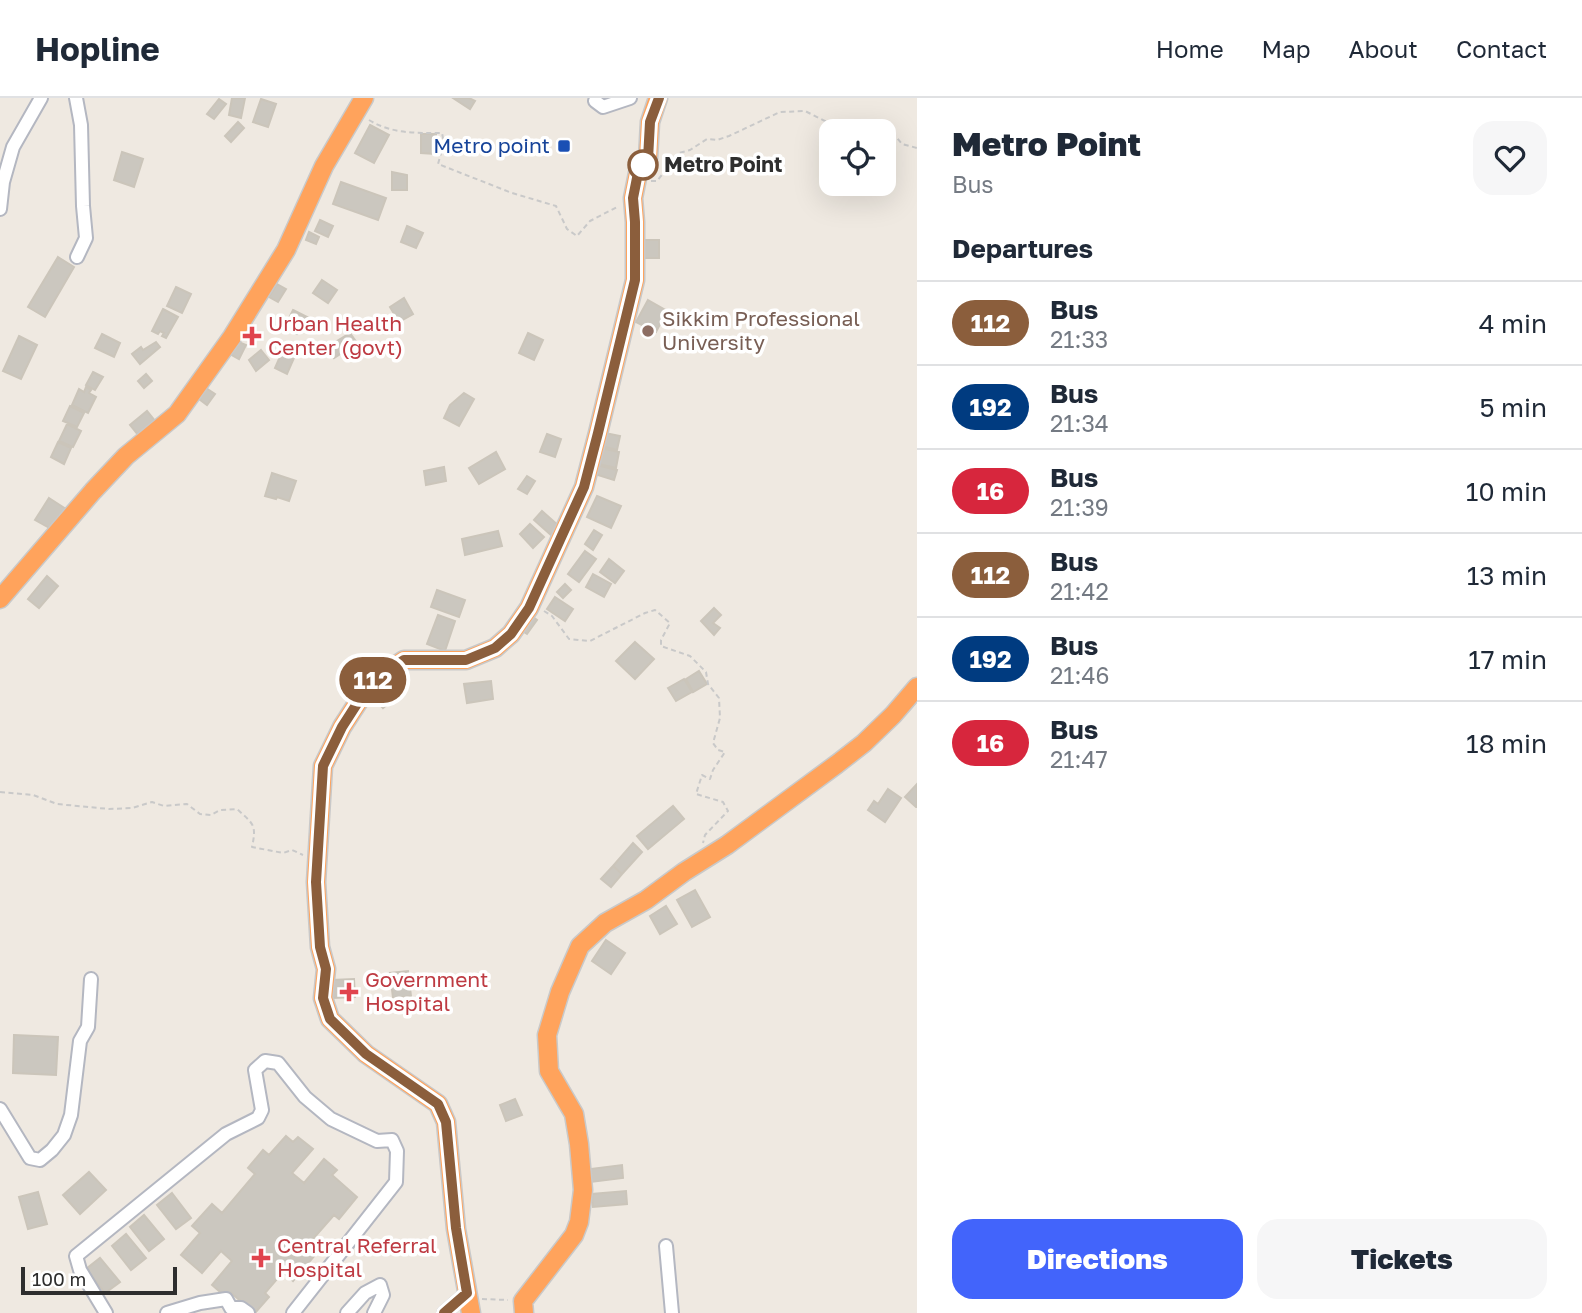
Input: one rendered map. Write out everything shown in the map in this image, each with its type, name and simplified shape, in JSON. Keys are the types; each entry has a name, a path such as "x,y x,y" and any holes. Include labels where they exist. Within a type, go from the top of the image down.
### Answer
{"highway":[{"path":"469,1301 456,1228 446,1122 438,1104 366,1054 330,1019 323,998 326,969 319,934 316,882 323,766 342,727 371,682 404,660 466,660 495,648 511,634 529,608 584,487 598,433 635,280 635,190 638,173 648,159 650,122 659,98"},
{"path":"0,599 117,464 177,414 232,337 286,250 324,166 360,105"},
{"path":"523,1307 574,1235 579,1222 583,1190 574,1114 549,1071 547,1035 560,992 580,946 605,923 646,900 727,845 837,764 883,724 917,687"}],"street":[{"path":"0,209 3,182 13,147 41,98"},
{"path":"76,98 81,125 86,238 77,257"},
{"path":"595,101 603,107 630,98"},
{"path":"0,1109 30,1158 40,1160 64,1135 71,1115 80,1041 88,1027 92,979"},
{"path":"106,1313 80,1270 76,1256 226,1134 258,1118 262,1110 255,1070 265,1061 278,1063 306,1097 331,1119 377,1141 393,1140 397,1151 396,1182 293,1313"},
{"path":"666,1246 672,1313"},
{"path":"347,1313 365,1293 380,1285 383,1296 374,1313"},
{"path":"167,1313 200,1303 226,1299 229,1310 241,1308 248,1313"},
{"path":"444,1313 469,1301"}],"path":[{"path":"360,105 377,125 403,133 442,133 444,143 438,164 512,193 556,206 567,229 578,236 590,221 635,190 657,181 679,153 690,150 707,139 717,140 729,136 780,112 805,111 821,119"},
{"path":"896,137 902,144 917,148"},
{"path":"529,608 541,609 552,617 569,639 590,641 655,610 670,623 661,640 661,646 690,656 706,672 708,684 719,698 720,718 713,743 718,750 725,752 710,779 702,775 696,794 723,802 728,811 705,835 702,845"},
{"path":"0,792 33,795 57,804 108,808 132,808 152,802 164,806 187,804 200,814 211,815 220,810 237,809 256,830 251,848 283,853 292,849 306,857 318,849"},
{"path":"469,1301 523,1307"}],"building":[{"path":"232,98 245,98 241,118 229,115"},
{"path":"453,98 469,98 475,101 470,109"},
{"path":"219,99 226,104 214,119 207,114"},
{"path":"261,99 276,104 268,127 253,122"},
{"path":"238,122 244,128 231,142 225,136"},
{"path":"370,125 389,135 374,163 355,153"},
{"path":"421,134 436,134 435,154 421,153"},
{"path":"122,152 143,159 134,187 114,180"},
{"path":"392,172 407,175 407,190 392,190"},
{"path":"341,182 386,198 378,220 333,204"},
{"path":"320,220 333,226 328,237 315,231"},
{"path":"407,226 423,233 416,248 401,242"},
{"path":"309,232 319,237 316,244 306,240"},
{"path":"643,240 659,240 659,258 643,258"},
{"path":"58,257 74,267 45,317 28,307"},
{"path":"322,280 337,290 328,303 313,293"},
{"path":"277,284 286,289 278,302 269,297"},
{"path":"176,287 191,294 182,313 167,306"},
{"path":"404,298 413,314 399,322 390,307"},
{"path":"648,300 667,311 656,332 636,322"},
{"path":"163,309 178,317 166,338 160,331 158,334 152,331"},
{"path":"293,310 315,321 311,330 305,328 297,334 284,328"},
{"path":"350,333 357,343 334,358 327,347"},
{"path":"528,333 543,340 534,360 519,353"},
{"path":"102,334 120,343 114,357 95,348"},
{"path":"19,336 37,345 21,379 3,371"},
{"path":"236,341 246,345 239,359 230,354"},
{"path":"156,342 160,347 140,364 132,354 141,347 143,350"},
{"path":"261,350 269,360 256,371 249,360"},
{"path":"282,352 294,358 287,374 275,368"},
{"path":"93,372 103,377 95,390 86,385"},
{"path":"146,374 152,381 144,388 138,381"},
{"path":"86,387 91,390 89,393 96,397 88,413 72,405 79,389 84,392"},
{"path":"206,388 215,394 207,405 199,399"},
{"path":"464,393 474,399 459,426 444,418 450,405"},
{"path":"70,406 84,413 77,427 63,421"},
{"path":"147,411 156,422 139,436 130,425"},
{"path":"67,424 81,431 73,447 59,441"},
{"path":"605,433 620,436 617,450 602,446"},
{"path":"547,434 561,439 555,457 540,452"},
{"path":"58,442 71,448 64,464 51,457"},
{"path":"601,448 619,452 616,468 598,464"},
{"path":"496,452 505,469 479,484 469,468"},
{"path":"597,465 617,470 614,480 595,474"},
{"path":"444,467 446,481 426,485 424,471"},
{"path":"272,473 296,481 289,501 265,496"},
{"path":"527,476 535,481 527,494 518,489"},
{"path":"597,496 621,506 611,528 587,517"},
{"path":"49,498 66,509 53,530 35,520"},
{"path":"542,511 559,526 551,535 534,520"},
{"path":"530,524 544,537 533,548 520,534"},
{"path":"594,530 602,535 593,550 585,544"},
{"path":"498,531 502,546 465,555 462,539"},
{"path":"585,551 596,559 579,582 568,574"},
{"path":"609,559 624,571 615,583 600,572"},
{"path":"593,574 611,584 604,597 586,587"},
{"path":"47,576 58,586 39,608 28,599"},
{"path":"565,584 571,590 563,598 557,592"},
{"path":"437,590 465,600 459,617 431,607"},
{"path":"555,597 573,609 565,621 547,609"},
{"path":"714,608 721,615 713,623 720,628 714,635 701,621"},
{"path":"529,614 537,620 527,634 518,628"},
{"path":"438,615 455,621 445,651 427,644"},
{"path":"635,642 654,659 635,679 616,661"},
{"path":"699,671 707,684 693,692 686,679"},
{"path":"396,674 407,688 383,708 371,695"},
{"path":"684,679 692,692 676,701 668,688"},
{"path":"491,681 493,699 467,703 464,684"},
{"path":"917,784 917,807 916,807 905,797"},
{"path":"888,789 901,798 885,822 868,810 874,801 878,804"},
{"path":"673,806 684,819 648,849 637,836"},
{"path":"633,843 642,852 622,874 613,866"},
{"path":"613,866 622,874 611,887 601,879"},
{"path":"695,890 710,917 692,927 677,900"},
{"path":"666,906 677,924 660,934 650,916"},
{"path":"606,940 625,953 611,974 592,961"},
{"path":"408,971 411,996 393,998 390,973"},
{"path":"354,979 355,997 333,998 332,980"},
{"path":"14,1035 58,1037 56,1075 13,1073"},
{"path":"515,1099 522,1115 506,1121 500,1105"},
{"path":"286,1136 293,1142 298,1137 313,1149 292,1173 304,1183 324,1159 337,1170 332,1175 357,1197 339,1219 334,1215 312,1240 321,1248 293,1281 283,1272 265,1293 269,1297 255,1313 231,1293 227,1298 212,1285 232,1261 221,1251 202,1273 181,1255 200,1233 192,1226 212,1204 222,1213 255,1174 248,1168 263,1150 269,1155"},
{"path":"622,1165 623,1178 591,1182 590,1169"},
{"path":"89,1172 106,1190 80,1214 63,1195"},
{"path":"626,1191 627,1204 593,1207 592,1194"},
{"path":"38,1192 47,1224 28,1229 19,1197"},
{"path":"172,1193 191,1218 176,1229 157,1205"},
{"path":"144,1215 164,1239 149,1251 130,1227"},
{"path":"126,1234 146,1258 131,1270 112,1246"},
{"path":"100,1258 120,1282 105,1293 86,1269"}],"bus line":[{"name":"112","path":"444,1313 467,1293 456,1228 446,1122 438,1104 366,1054 330,1019 323,998 326,969 320,947 316,882 323,766 342,727 371,682 404,660 466,660 495,648 511,634 529,608 584,487 598,433 635,280 633,198 638,173 648,159 650,122 659,98"}],"place":[{"name":"Metro point","path":"564,146"},
{"name":"Metro Point","path":"643,165"},
{"name":"Sikkim Professional University","path":"648,331"},
{"name":"Urban Health Center (govt)","path":"252,336"},
{"name":"Government Hospital","path":"349,992"},
{"name":"Central Referral Hospital","path":"261,1258"}]}
